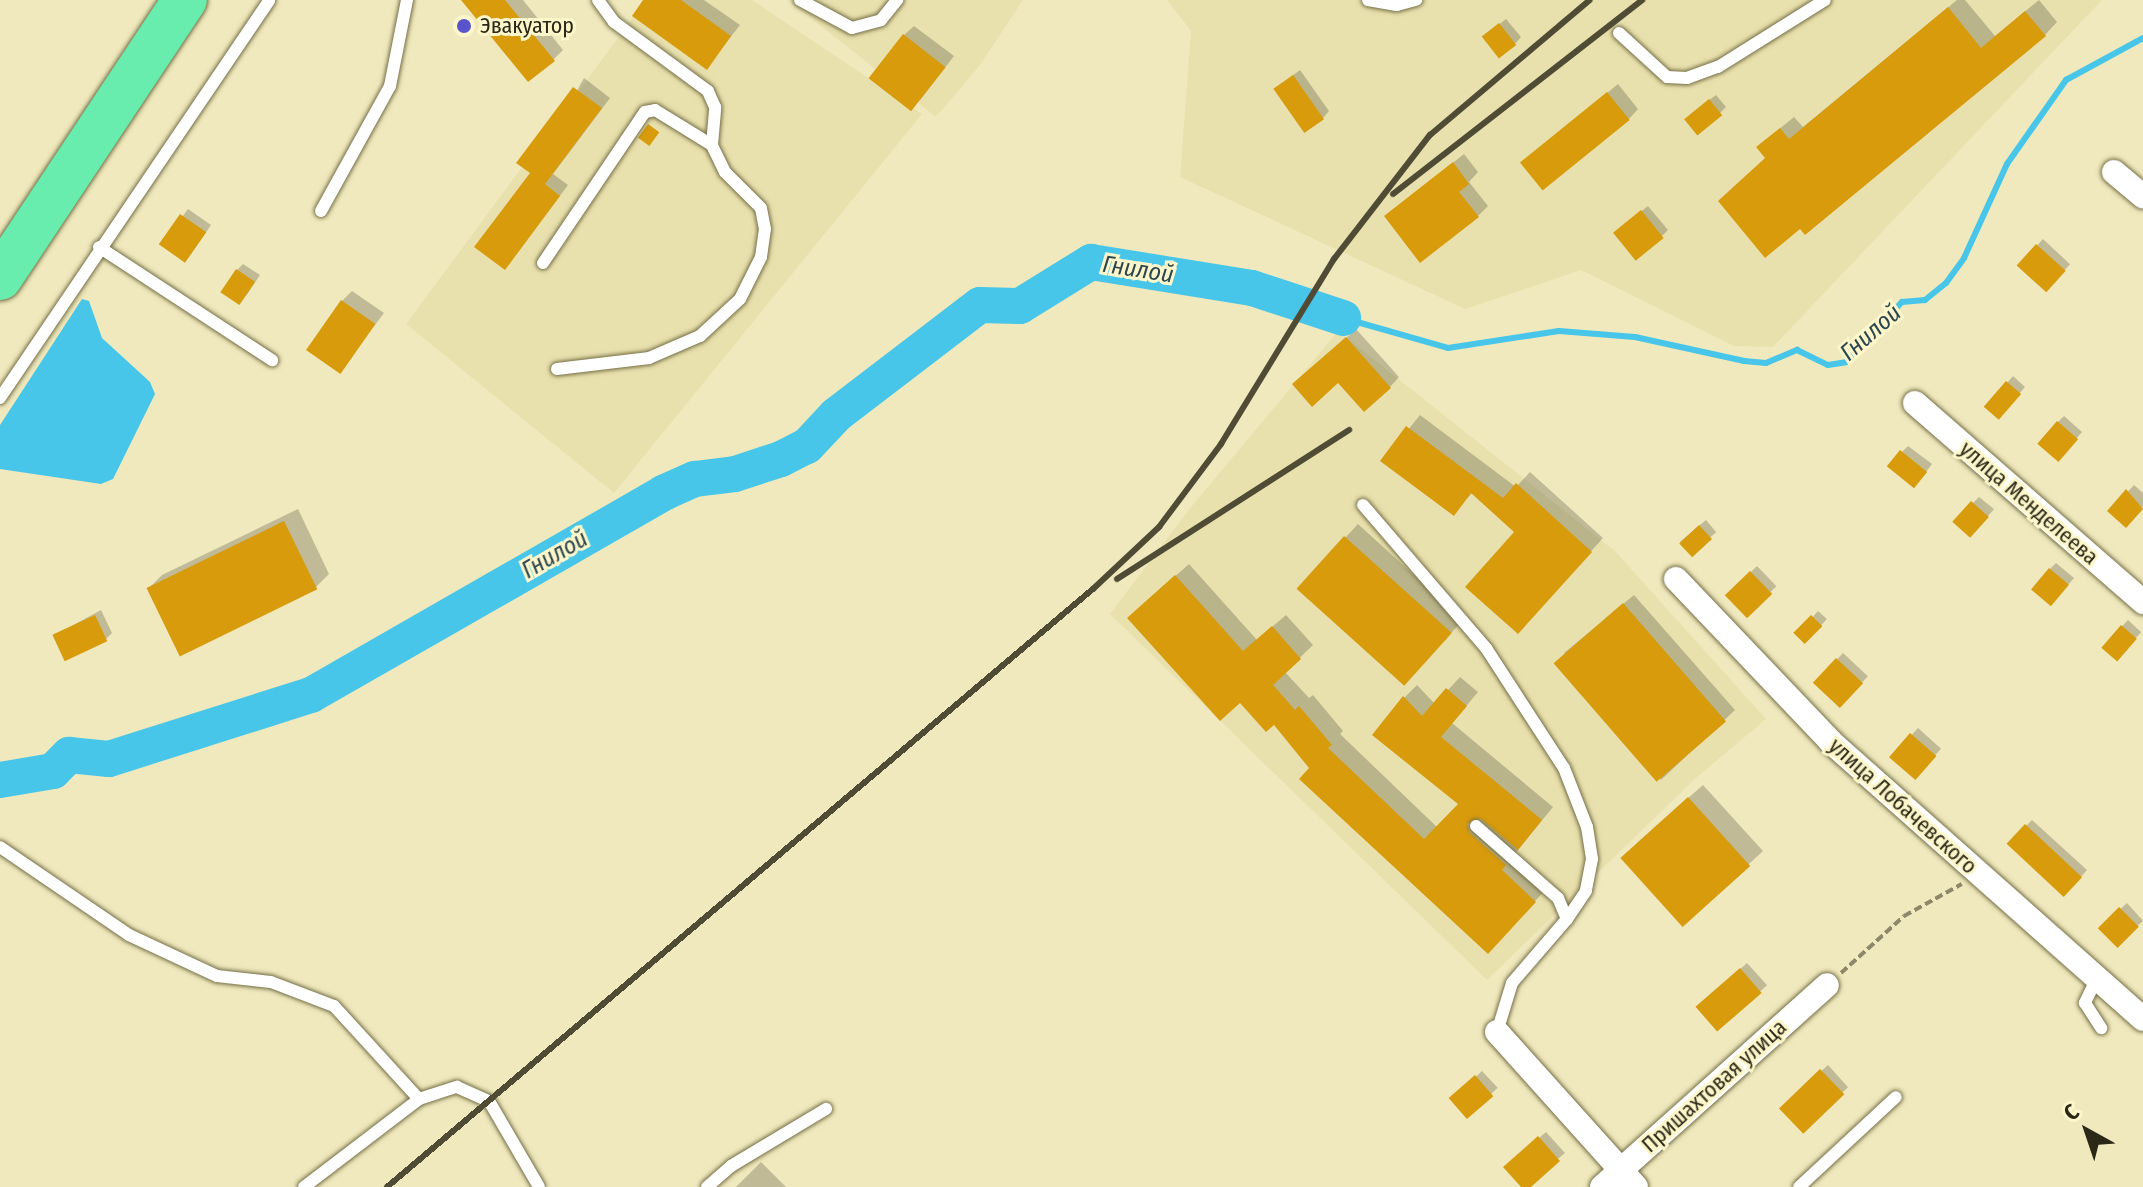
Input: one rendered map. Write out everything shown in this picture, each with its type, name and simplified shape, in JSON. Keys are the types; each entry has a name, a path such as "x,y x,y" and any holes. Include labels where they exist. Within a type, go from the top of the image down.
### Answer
{"highway":[{"path":"0,231 155,0"},
{"path":"0,278 185,0"}],"street":[{"path":"2114,172 2143,196"},
{"name":"улица Менделеева","path":"1915,403 2143,602"},
{"name":"улица Лобачевского","path":"1676,579 1831,742 2143,1019"},
{"name":"Пришахтовая улица","path":"1602,1187 1628,1179 1827,985"},
{"path":"1497,1032 1628,1179"}],"lane":[{"path":"0,398 99,247 269,0"},
{"path":"321,211 390,86 407,0"},
{"path":"557,369 649,358 700,336 740,299 761,257 765,229 761,208 725,172 712,145 715,107 708,91 614,22 598,0"},
{"path":"800,0 852,28 881,20 897,0"},
{"path":"1368,0 1397,5 1416,0"},
{"path":"1619,33 1667,77 1687,78 1718,67 1825,0"},
{"path":"543,263 645,112 655,110 712,145"},
{"path":"99,247 272,360"},
{"path":"1363,505 1486,648 1564,768 1587,827 1592,859 1586,891 1567,919 1512,983 1497,1032"},
{"path":"1476,826 1558,898 1567,919"},
{"path":"0,847 129,935 217,976 271,982 334,1006 419,1099"},
{"path":"2097,978 2085,1003 2101,1028"},
{"path":"304,1187 419,1099 457,1087 489,1101 539,1187"},
{"path":"1799,1187 1896,1097"},
{"path":"707,1187 731,1166 826,1109"}],"path":[{"path":"1827,985 1904,916 1977,873"}],"shaded area":[{"path":"646,0 752,0 922,114 614,493 406,324"},
{"path":"788,0 1023,0 980,65 936,117"},
{"path":"1167,0 2102,0 1773,347 1734,346 1581,270 1465,309 1180,177 1191,31"},
{"path":"1338,331 1615,551 1766,719 1696,778 1487,980 1110,614 1191,507"}],"water":[{"path":"82,299 89,301 102,338 150,382 155,394 113,479 101,484 0,469 0,425"}],"building":[{"path":"461,0 505,0 555,61 528,82"},
{"path":"643,0 681,0 731,36 707,70 632,16"},
{"path":"1948,7 1981,48 2025,11 2046,36 1805,235 1800,229 1765,258 1718,201 1765,158 1756,147 1780,128 1789,139"},
{"path":"1499,23 1516,45 1499,59 1482,37"},
{"path":"903,34 946,67 911,111 869,78"},
{"path":"1293,75 1324,119 1304,133 1273,89"},
{"path":"573,87 602,108 545,184 560,196 505,270 474,247 530,173 516,163"},
{"path":"1607,92 1630,120 1543,190 1520,162"},
{"path":"1709,99 1722,115 1697,135 1684,119"},
{"path":"648,124 659,132 649,146 638,138"},
{"path":"1453,162 1469,184 1459,192 1479,217 1420,263 1384,216"},
{"path":"1641,210 1664,238 1636,261 1613,233"},
{"path":"180,214 206,232 185,263 159,244"},
{"path":"2036,244 2066,271 2046,292 2017,266"},
{"path":"236,269 255,282 239,305 220,292"},
{"path":"341,300 375,324 340,374 306,350"},
{"path":"1346,337 1391,388 1364,412 1338,383 1312,407 1292,384"},
{"path":"2006,381 2021,394 1999,420 1984,407"},
{"path":"2057,421 2078,439 2058,462 2037,444"},
{"path":"1406,426 1503,498 1516,483 1592,552 1518,634 1465,587 1514,532 1471,493 1454,516 1380,461"},
{"path":"1900,450 1927,472 1914,488 1887,466"},
{"path":"2126,489 2143,509 2126,528 2107,511"},
{"path":"1971,501 1989,517 1970,538 1952,522"},
{"path":"284,521 317,589 180,656 146,588"},
{"path":"1699,525 1712,539 1692,557 1679,543"},
{"path":"1344,536 1452,633 1404,686 1296,589"},
{"path":"2049,568 2069,585 2051,606 2031,589"},
{"path":"1750,571 1772,594 1747,618 1725,595"},
{"path":"1175,575 1243,651 1272,626 1301,659 1273,685 1295,710 1299,706 1332,745 1328,748 1424,839 1458,804 1372,735 1403,696 1422,716 1446,688 1467,706 1441,737 1542,820 1518,850 1481,819 1467,824 1470,833 1506,865 1502,870 1536,902 1488,954 1299,779 1309,768 1274,725 1266,732 1240,703 1220,721 1127,618"},
{"path":"1623,603 1726,721 1657,782 1554,663"},
{"path":"95,615 107,641 65,661 52,635"},
{"path":"1811,615 1822,626 1805,644 1793,633"},
{"path":"2121,625 2137,639 2117,661 2101,648"},
{"path":"1836,658 1863,683 1840,708 1813,683"},
{"path":"1910,733 1936,756 1915,780 1889,757"},
{"path":"1688,797 1750,866 1683,927 1620,858"},
{"path":"2025,824 2082,877 2064,897 2007,844"},
{"path":"2119,907 2139,927 2118,948 2098,928"},
{"path":"1740,968 1762,993 1717,1032 1695,1007"},
{"path":"1820,1069 1844,1094 1803,1134 1779,1109"},
{"path":"1475,1075 1493,1096 1467,1119 1449,1098"},
{"path":"1538,1136 1560,1161 1531,1187 1521,1187 1503,1167"}],"waterway":[{"name":"Гнилой","path":"1343,318 1448,348 1559,331 1635,337 1744,361 1766,363 1797,350 1828,365 1846,362 1902,302 1925,300 1946,283 1964,258 2007,164 2066,80 2143,38"},
{"name":"Гнилой","path":"0,780 53,771 69,755 109,759 311,695 663,493 695,479 735,474 781,459 807,446 836,415 980,305 1020,306 1091,262 1252,288 1343,318"}],"railway":[{"path":"387,1187 1093,589 1159,527 1221,444 1334,259 1430,135 1590,0"},
{"path":"1393,194 1642,0"},
{"path":"1117,579 1349,430"}],"place":[{"name":"Эвакуатор","path":"464,26"}]}
